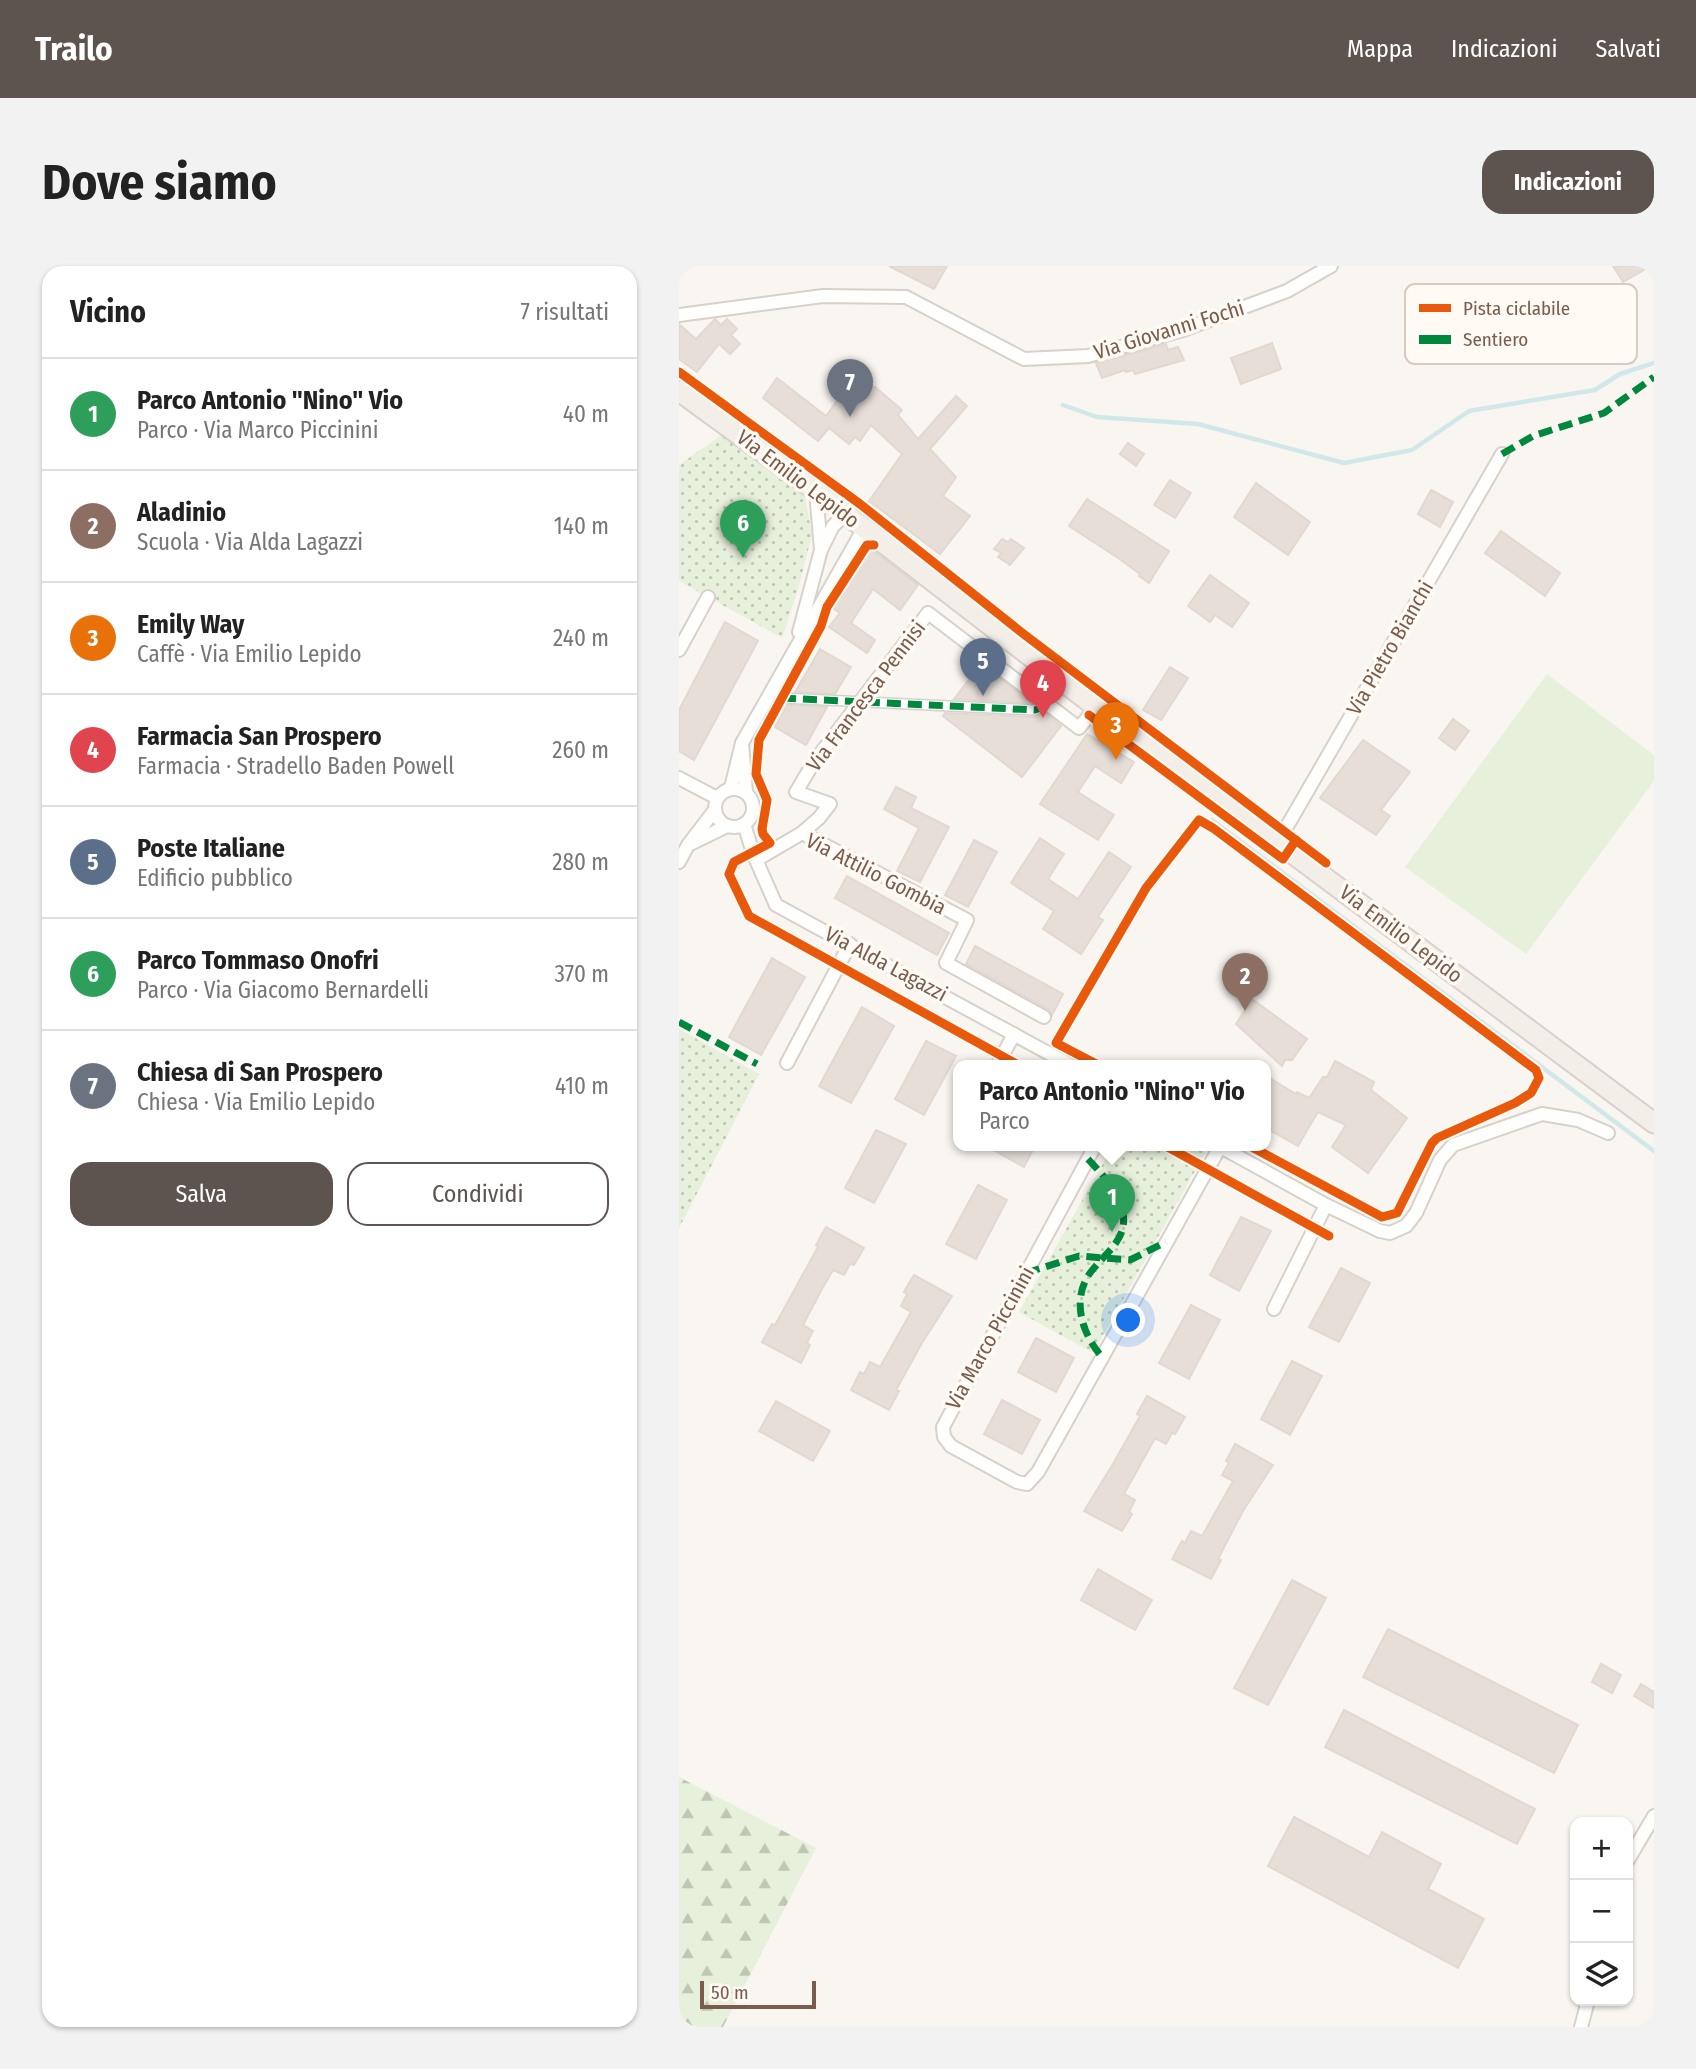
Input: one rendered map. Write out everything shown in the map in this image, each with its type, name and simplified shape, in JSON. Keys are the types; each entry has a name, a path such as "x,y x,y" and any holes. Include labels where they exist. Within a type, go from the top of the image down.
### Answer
{"main road":[{"name":"Via Emilio Lepido","path":"679,391 816,491 1096,707 1654,1123"}],"street":[{"name":"Via Giovanni Fochi","path":"679,315 823,296 906,297 1024,359 1088,356 1183,330 1287,291 1331,266"},
{"name":"Via Pietro Bianchi","path":"1278,842 1502,454"},
{"path":"816,491 821,550"},
{"path":"795,650 821,550 833,526 846,514"},
{"path":"679,862 716,804 731,788 742,743 864,528"},
{"path":"679,650 708,597"},
{"name":"Via Francesca Pennisi","path":"802,833 820,818 829,804 796,792 814,762 928,613 1079,728 1096,707"},
{"path":"782,698 1035,710 1048,705"},
{"path":"688,845 727,826 744,824 748,820 753,809 746,792 742,743"},
{"path":"679,778 716,804 719,820 727,826"},
{"path":"731,788 746,792"},
{"name":"Via Alda Lagazzi","path":"744,824 776,905 1061,1060"},
{"name":"Via Attilio Gombia","path":"757,860 802,833 967,920 946,963 1044,1017"},
{"path":"787,1063 850,944"},
{"path":"1000,1060 1014,1034"},
{"path":"1226,1151 1326,1205 1380,1231 1390,1233 1406,1226 1416,1213 1440,1160 1453,1145 1542,1114 1578,1120 1608,1133"},
{"name":"Via Marco Piccinini","path":"1092,1151 943,1427 944,1437 951,1446 1017,1482 1027,1484 1038,1472 1217,1151"},
{"path":"1274,1308 1326,1205"},
{"path":"1633,1852 1654,1816"},
{"path":"1581,2027 1587,2006"}],"green space":[{"path":"722,435 805,496 812,535 782,638 679,581 679,465"},
{"path":"1547,674 1654,755 1654,781 1526,954 1405,867"},
{"path":"679,1029 759,1074 679,1228"},
{"path":"1110,1151 1205,1153 1093,1353 1019,1312"},
{"path":"679,1777 816,1848 723,2027 679,2027"}],"building":[{"path":"889,266 947,266 934,289"},
{"path":"1613,266 1651,266 1623,282"},
{"path":"715,319 721,325 727,319 737,329 731,335 740,344 730,354 719,344 697,372 679,359 679,324 696,339"},
{"path":"1272,343 1281,369 1241,384 1231,358"},
{"path":"1166,344 1168,350 1178,347 1184,360 1135,374 1133,370 1125,370 1102,378 1096,363"},
{"path":"777,378 826,416 839,398 844,402 854,389 859,392 866,387 875,387 902,410 898,415 918,439 956,396 967,406 930,449 956,477 943,496 970,516 940,554 869,501 902,454 871,425 860,441 855,437 849,444 829,428 818,441 763,398"},
{"path":"1128,443 1144,454 1136,466 1120,454"},
{"path":"1170,480 1191,493 1175,518 1154,505"},
{"path":"1256,483 1310,522 1288,555 1234,517"},
{"path":"1431,490 1453,502 1440,527 1418,514"},
{"path":"1087,499 1169,551 1149,583 1118,558 1069,526"},
{"path":"1501,531 1560,573 1545,596 1485,553"},
{"path":"1002,539 1008,542 1011,539 1024,548 1010,565 998,557 1001,553 994,549"},
{"path":"871,549 918,585 900,610 873,589 851,623 875,640 867,653 829,627 840,613 831,607"},
{"path":"1210,575 1249,603 1232,627 1215,615 1210,622 1188,606"},
{"path":"725,622 758,641 694,760 679,751 679,710"},
{"path":"820,649 851,667 835,694 795,692"},
{"path":"981,664 1032,703 954,699"},
{"path":"1170,667 1188,678 1161,720 1143,710"},
{"path":"787,705 827,707 806,745 775,727"},
{"path":"945,713 1035,717 1045,713 1061,726 1022,777 943,716"},
{"path":"1453,719 1469,731 1455,750 1439,738"},
{"path":"1087,734 1134,762 1121,783 1095,766 1078,792 1114,815 1098,840 1040,804"},
{"path":"1363,740 1410,772 1381,810 1390,816 1376,835 1320,798"},
{"path":"896,787 916,797 911,808 949,827 920,882 897,871 919,828 884,809"},
{"path":"1040,838 1064,854 1048,879 1078,899 1109,852 1131,867 1098,917 1103,920 1081,954 1043,929 1054,911 1011,883"},
{"path":"974,840 997,852 968,907 945,895"},
{"path":"847,876 949,933 937,955 835,898"},
{"path":"975,946 1063,994 1052,1015 1048,1009 966,964"},
{"path":"772,958 805,977 761,1055 729,1037"},
{"path":"1252,999 1307,1039 1292,1060 1285,1060 1282,1066 1236,1024"},
{"path":"862,1007 894,1026 851,1103 819,1086"},
{"path":"926,1041 956,1056 924,1115 895,1099"},
{"path":"1335,1061 1374,1082 1371,1090 1407,1118 1368,1173 1332,1147 1346,1125 1318,1112 1298,1146 1271,1131 1271,1079 1296,1094 1297,1092 1309,1098 1323,1077 1327,1077"},
{"path":"876,1130 906,1144 874,1203 845,1188"},
{"path":"995,1151 1032,1151 1024,1167"},
{"path":"978,1185 1007,1200 976,1259 946,1244"},
{"path":"1241,1217 1271,1231 1239,1291 1210,1275"},
{"path":"826,1227 864,1248 844,1275 833,1270 822,1289 803,1325 813,1331 807,1343 810,1345 801,1363 762,1342 772,1324 775,1325 818,1247 816,1245"},
{"path":"1341,1268 1370,1283 1339,1342 1309,1327"},
{"path":"914,1275 952,1296 896,1390 899,1391 889,1410 851,1390 860,1372 864,1374 870,1362 880,1367 911,1312 901,1306 907,1294 904,1292"},
{"path":"1191,1305 1220,1320 1189,1379 1159,1363"},
{"path":"1036,1338 1074,1358 1056,1392 1018,1372"},
{"path":"1292,1361 1322,1376 1290,1435 1261,1419"},
{"path":"1147,1396 1185,1417 1166,1444 1155,1438 1124,1494 1135,1500 1129,1512 1132,1514 1122,1531 1084,1511 1140,1416 1137,1414"},
{"path":"1002,1400 1040,1420 1022,1454 984,1434"},
{"path":"776,1401 830,1431 813,1461 759,1431"},
{"path":"1235,1444 1273,1465 1243,1511 1218,1559 1221,1560 1211,1579 1172,1559 1191,1531 1202,1536 1233,1481 1222,1475"},
{"path":"1098,1569 1152,1600 1135,1630 1081,1600"},
{"path":"1292,1580 1326,1598 1268,1705 1234,1688"},
{"path":"1388,1629 1578,1725 1554,1773 1363,1677"},
{"path":"1601,1664 1621,1675 1612,1693 1592,1682"},
{"path":"1641,1684 1654,1692 1654,1708 1634,1696"},
{"path":"1344,1710 1535,1809 1517,1844 1325,1747"},
{"path":"1294,1817 1369,1857 1382,1832 1441,1864 1428,1889 1484,1919 1458,1968 1268,1866"}],"waterway":[{"path":"1063,405 1097,417 1198,424 1344,463 1412,450 1469,411 1595,390 1620,374 1654,363"},
{"path":"1212,820 1654,1151"}],"marked path":[{"path":"1502,454 1533,436 1604,413 1654,377"},
{"path":"782,698 1035,710 1048,705"},
{"path":"679,1022 757,1064"},
{"path":"1088,1159 1114,1191 1121,1205 1124,1223 1114,1246 1090,1273 1081,1294 1084,1327 1102,1357"},
{"path":"1026,1273 1079,1256 1130,1260 1166,1242"}],"cycle path":[{"path":"679,372 860,504 1021,632 1326,863"},
{"path":"874,545 867,545 827,607 821,626 759,740 756,774 767,800 762,829 770,843 734,862 729,874 749,916 1009,1060"},
{"path":"1089,715 1283,859 1296,840"},
{"path":"1089,1060 1056,1043 1146,888 1199,820 1536,1070 1539,1078 1531,1093 1515,1103 1437,1138 1397,1213 1382,1217 1259,1151"},
{"path":"1175,1151 1329,1236"}],"place":[{"name":"Chiesa di San Prospero","path":"850,417"},
{"name":"Parco Tommaso Onofri","path":"743,558"},
{"name":"Poste Italiane","path":"983,696"},
{"name":"Farmacia San Prospero","path":"1043,718"},
{"name":"Emily Way","path":"1116,760"},
{"name":"Aladinio","path":"1245,1011"},
{"name":"Parco Antonio \"Nino\" Vio","path":"1112,1232"}]}
